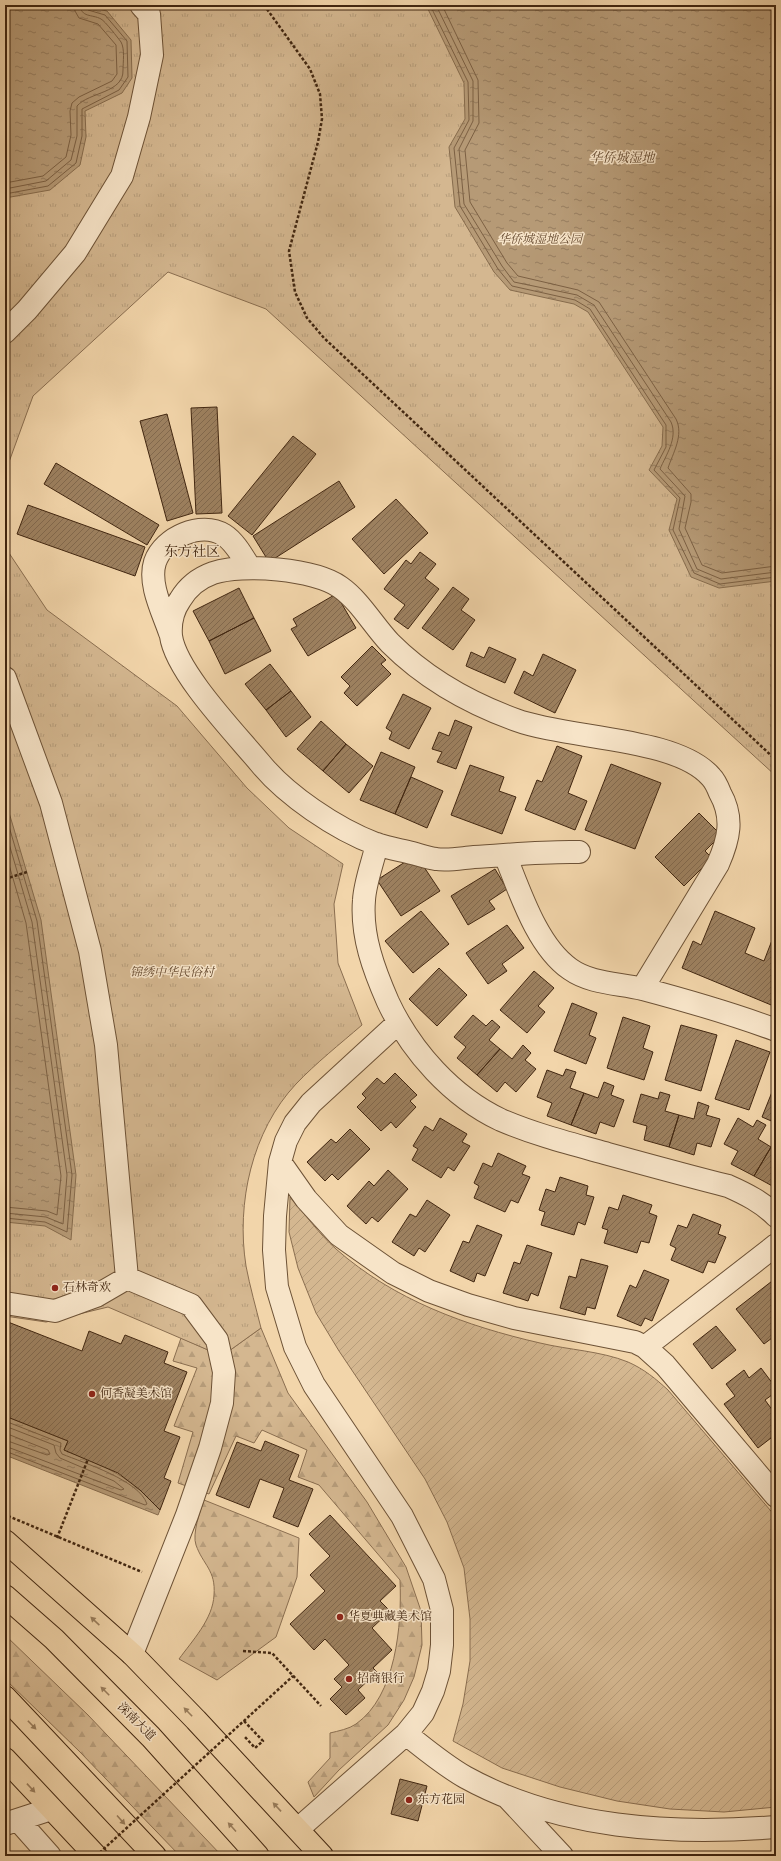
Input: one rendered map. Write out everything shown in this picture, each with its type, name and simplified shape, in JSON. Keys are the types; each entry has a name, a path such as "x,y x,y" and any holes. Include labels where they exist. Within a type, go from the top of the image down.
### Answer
{"main road":[{"path":"5,1540 132,1654 322,1856"},
{"name":"深南大道","path":"5,1596 54,1639 151,1737 258,1856"},
{"path":"5,1697 155,1856"},
{"path":"5,1759 96,1856"}],"street":[{"path":"5,332 27,310 75,253 122,176 139,117 152,55 149,14 141,5"},
{"path":"250,568 232,541 223,534 211,530 200,530 185,533 172,540 162,550 155,562 155,588 171,636 184,668 199,689 266,771 308,806 348,832 377,844 438,860 552,851 579,852"},
{"path":"171,636 172,619 177,605 184,593 195,583 211,574 229,569 250,568 299,572 339,586 352,598 391,644 413,664 437,682 491,711 523,723 562,733 670,752 692,762 711,777 724,800 730,820 728,843 718,864 642,989"},
{"path":"5,678 51,803 90,951 106,1045 127,1278"},
{"path":"377,844 364,900 365,938 378,978 398,1022 421,1056 447,1083 474,1104 500,1119 563,1142 728,1186 749,1195 766,1206 776,1216"},
{"path":"505,855 522,898 535,924 558,958 571,970 584,977 642,989 746,1019 776,1030"},
{"path":"298,1829 406,1734 423,1713 433,1691 439,1671 442,1645 442,1610 434,1579 402,1516 314,1385 295,1347 277,1287 274,1250 274,1216 280,1162 286,1141 295,1123 311,1103 398,1022"},
{"path":"280,1162 306,1199 339,1235 392,1273 429,1290 468,1305 514,1318 620,1338 645,1346 665,1365 776,1496"},
{"path":"645,1346 776,1246"},
{"path":"5,1303 55,1311 96,1296 127,1278"},
{"path":"127,1278 191,1305 217,1340 224,1372 222,1403 210,1448 187,1515 132,1654"},
{"path":"406,1734 435,1757 465,1777 506,1796 544,1809 585,1819 681,1831 730,1831 776,1827"},
{"path":"506,1796 562,1856"},
{"path":"11,1822 51,1809"},
{"path":"11,1822 50,1856"}],"path":[{"path":"264,5 310,69 320,94 322,119 318,142 289,251 295,292 307,318 324,338 776,760"},
{"path":"5,879 27,872"},
{"path":"57,1538 88,1459"},
{"path":"8,1516 57,1538 161,1580"},
{"path":"243,1651 272,1653 321,1706"},
{"path":"96,1856 293,1676"},
{"path":"244,1721 263,1741 255,1748 245,1737"}],"green space":[{"name":"华侨城湿地公园","path":"5,5 776,5 776,776 266,309 168,272 33,396 5,473"},
{"name":"锦绣中华民俗村","path":"5,547 47,610 177,706 247,788 289,828 343,864 334,904 338,963 362,1025 296,1084 268,1123 258,1146 246,1193 243,1218 243,1242 246,1266 261,1328 222,1356 108,1307 46,1322 5,1316"},
{"path":"290,1197 336,1249 358,1267 407,1297 432,1309 485,1328 540,1343 607,1355 628,1362 645,1371 668,1390 776,1517 776,1807 724,1812 670,1809 617,1801 560,1787 502,1768 453,1741 463,1704 470,1661 470,1619 464,1568 447,1522 425,1479 339,1351 316,1313 298,1268 289,1232"},
{"path":"261,1328 288,1393 367,1502 406,1567 421,1611 422,1645 414,1677 404,1700 388,1725 339,1770 314,1797 308,1782 330,1758 330,1733 353,1726 369,1712 380,1696 388,1678 398,1638 400,1618 400,1580 319,1485 298,1477 307,1450 262,1430 254,1443 236,1436 209,1494 178,1483 193,1432 174,1426 197,1368 173,1361 181,1338 222,1356"},
{"path":"204,1500 299,1538 297,1577 276,1637 217,1680 179,1659 206,1621 213,1604 213,1579 199,1552 195,1540 197,1522"},
{"path":"5,1635 88,1715 222,1856 180,1856 80,1752 5,1679"}],"water":[{"path":"81,5 107,11 131,40 132,78 122,93 85,111 86,137 80,165 50,190 5,198 5,6"},
{"name":"华侨城湿地","path":"426,5 776,5 776,581 719,588 691,577 669,530 677,499 649,470 662,446 663,427 588,312 574,304 510,290 494,272 455,207 449,147 465,119 464,83"},
{"path":"5,799 41,920 76,1175 71,1240 45,1226 5,1222"},
{"path":"5,1416 68,1441 64,1450 92,1461 127,1480 149,1498 160,1510 158,1515 5,1455"}],"building":[{"path":"217,407 222,513 196,514 191,408"},
{"path":"167,414 193,513 167,521 140,421"},
{"path":"293,436 316,454 252,535 228,516"},
{"path":"56,463 159,525 147,545 44,484"},
{"path":"339,481 355,507 269,562 253,536"},
{"path":"396,499 428,533 384,574 352,539"},
{"path":"28,505 145,547 135,576 17,534"},
{"path":"420,552 436,564 425,578 439,589 408,629 394,619 405,605 384,589 406,560 411,564"},
{"path":"453,587 469,599 461,610 475,620 453,650 422,628"},
{"path":"239,588 254,618 209,641 193,611"},
{"path":"336,594 356,628 308,656 291,629 297,626 293,619"},
{"path":"254,618 271,651 225,674 209,641"},
{"path":"372,646 386,660 381,664 391,674 357,706 344,693 350,686 341,677"},
{"path":"489,647 516,659 505,683 466,666 471,652 484,658"},
{"path":"543,654 576,670 555,713 514,693 524,671 533,676"},
{"path":"270,664 291,691 266,710 245,684"},
{"path":"291,691 311,717 286,737 266,710"},
{"path":"403,694 431,708 409,749 389,739 392,732 386,728"},
{"path":"455,720 472,727 456,769 437,762 442,752 432,749 439,732 449,736"},
{"path":"321,721 346,744 323,771 297,749"},
{"path":"346,744 373,766 349,793 323,771"},
{"path":"557,746 582,756 568,793 587,801 575,830 525,810 537,780 542,782"},
{"path":"381,752 415,767 395,814 360,800"},
{"path":"611,764 661,783 635,849 585,830"},
{"path":"470,765 504,777 499,791 516,797 502,834 451,815"},
{"path":"411,777 443,791 427,828 395,814"},
{"path":"699,813 721,835 705,851 712,858 684,886 655,857"},
{"path":"416,855 440,891 401,916 377,880"},
{"path":"495,869 507,889 489,901 495,909 468,925 451,896"},
{"path":"421,911 449,944 413,973 385,941"},
{"path":"715,911 755,928 745,953 764,961 774,935 776,936 776,1007 682,968 693,941 701,945"},
{"path":"507,925 524,948 502,964 507,971 488,984 466,953"},
{"path":"439,968 467,995 437,1026 409,999"},
{"path":"534,971 554,988 538,1006 545,1012 527,1033 500,1010"},
{"path":"572,1003 597,1013 589,1035 596,1038 586,1064 554,1051"},
{"path":"473,1015 486,1026 492,1020 500,1027 489,1040 500,1049 477,1075 457,1058 466,1047 454,1037"},
{"path":"623,1017 650,1026 643,1048 653,1052 644,1080 607,1068"},
{"path":"681,1025 717,1035 701,1091 665,1080"},
{"path":"736,1040 770,1052 749,1110 715,1099"},
{"path":"523,1045 531,1053 525,1060 536,1069 516,1092 505,1082 497,1092 477,1075 500,1049 512,1059"},
{"path":"566,1069 576,1072 570,1088 584,1093 571,1125 547,1116 552,1103 537,1097 547,1070 563,1076"},
{"path":"395,1073 417,1095 410,1101 416,1107 396,1128 391,1122 381,1131 357,1107 366,1098 362,1094 377,1078 384,1084"},
{"path":"604,1082 614,1086 611,1095 624,1100 614,1127 600,1122 596,1134 571,1125 584,1093 598,1098"},
{"path":"776,1082 776,1123 762,1117"},
{"path":"660,1092 670,1095 665,1111 679,1115 669,1147 644,1140 647,1126 633,1122 641,1094 658,1099"},
{"path":"698,1102 709,1106 706,1115 720,1119 711,1147 697,1143 694,1155 669,1147 679,1115 694,1119"},
{"path":"440,1118 467,1134 462,1142 470,1146 454,1171 448,1167 441,1178 412,1160 418,1149 413,1146 425,1126 433,1131"},
{"path":"738,1118 753,1127 757,1120 766,1125 758,1139 771,1147 754,1176 731,1164 738,1151 724,1144"},
{"path":"350,1129 370,1149 338,1180 332,1174 325,1181 307,1162 331,1139 336,1143"},
{"path":"771,1147 776,1149 776,1188 754,1176"},
{"path":"498,1153 526,1166 522,1174 530,1177 518,1203 511,1200 505,1212 474,1198 479,1186 474,1183 483,1163 492,1167"},
{"path":"388,1170 408,1189 378,1222 372,1217 366,1224 347,1206 369,1181 374,1186"},
{"path":"560,1177 588,1186 586,1195 594,1197 585,1225 578,1222 574,1235 541,1225 545,1212 539,1210 546,1189 555,1192"},
{"path":"623,1195 652,1205 649,1213 657,1216 649,1243 641,1241 637,1253 604,1243 608,1230 602,1228 609,1207 618,1210"},
{"path":"427,1200 450,1215 425,1252 419,1248 414,1256 392,1242 410,1214 416,1217"},
{"path":"693,1214 721,1225 718,1234 726,1237 715,1263 708,1261 703,1273 671,1260 676,1248 670,1245 678,1225 687,1228"},
{"path":"477,1225 502,1235 485,1276 477,1273 474,1282 450,1271 463,1241 469,1243"},
{"path":"527,1245 552,1253 538,1296 531,1293 528,1301 503,1293 514,1262 520,1264"},
{"path":"581,1259 608,1266 595,1309 587,1307 585,1315 560,1308 569,1276 576,1278"},
{"path":"644,1270 669,1280 652,1321 645,1318 641,1326 617,1316 630,1285 636,1288"},
{"path":"776,1278 776,1335 764,1344 736,1309"},
{"name":"何香凝美术馆","path":"8,1322 82,1351 89,1331 121,1344 125,1335 168,1352 164,1363 187,1372 164,1431 180,1437 164,1478 171,1481 160,1510 140,1490 118,1473 64,1450 68,1441 5,1416 5,1330"},
{"path":"716,1326 736,1350 712,1369 693,1344"},
{"path":"761,1368 776,1388 776,1392 765,1400 776,1415 776,1444 771,1438 758,1448 724,1404 735,1396 726,1384 744,1370 749,1378"},
{"path":"265,1441 299,1455 289,1480 313,1489 298,1527 273,1517 284,1488 260,1479 249,1508 216,1495 237,1442 261,1451"},
{"name":"华夏典藏美术馆","path":"330,1515 396,1586 380,1601 390,1611 372,1628 392,1650 373,1668 377,1672 358,1690 365,1698 346,1715 330,1699 342,1687 334,1679 349,1665 325,1639 314,1650 290,1624 325,1591 310,1575 330,1556 309,1534"},
{"name":"东方花园","path":"400,1779 427,1786 418,1821 391,1814"}],"place":[{"name":"石林奇欢","path":"55,1288"},
{"name":"何香凝美术馆","path":"92,1394"},
{"name":"华夏典藏美术馆","path":"340,1617"},
{"name":"招商银行","path":"349,1679"},
{"name":"东方花园","path":"409,1800"}],"district":[{"name":"东方社区","path":"192,553"}]}
